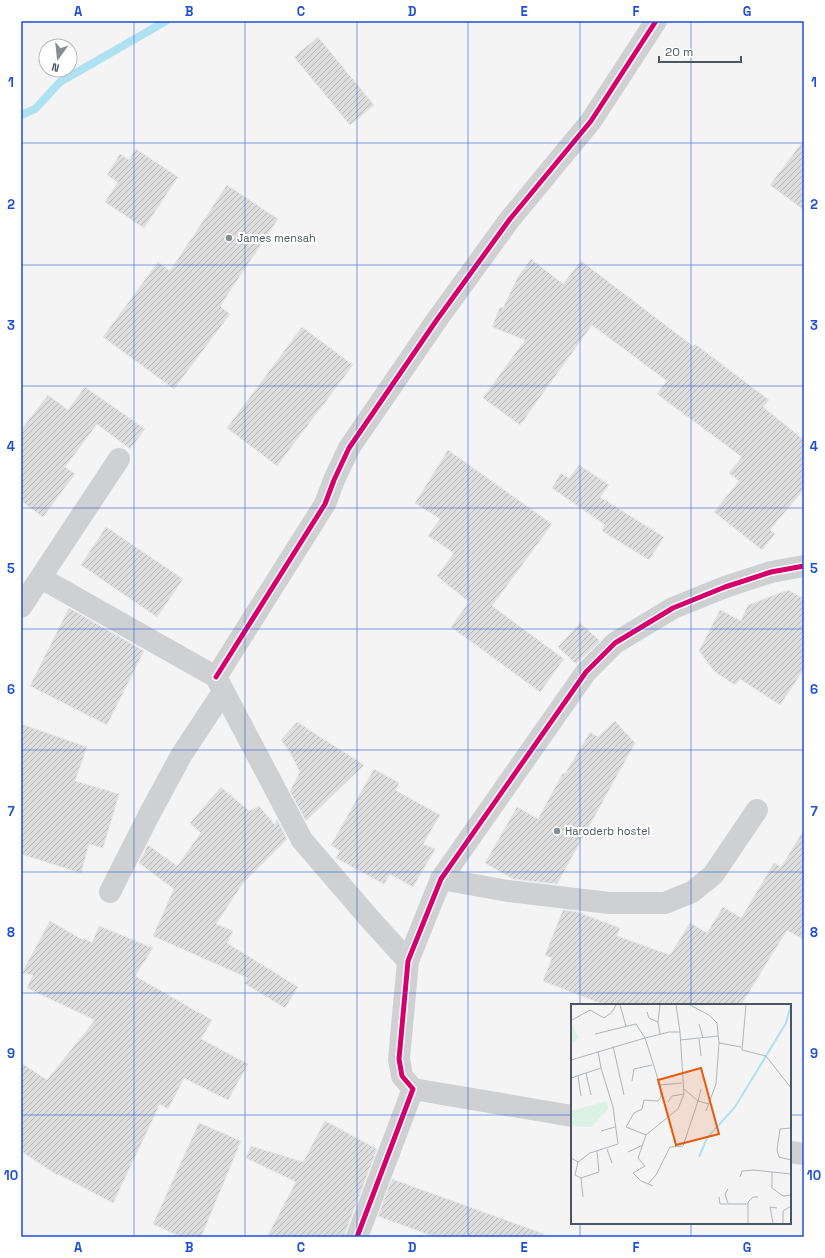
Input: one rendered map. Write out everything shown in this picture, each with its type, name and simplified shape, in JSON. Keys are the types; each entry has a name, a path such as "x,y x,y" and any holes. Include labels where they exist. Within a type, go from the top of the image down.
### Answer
{"street":[{"path":"110,892 150,813 219,684 325,504 349,448 436,321 510,219 591,121 656,21"},
{"path":"21,607 119,459"},
{"path":"571,1116 413,1089 402,1076 399,1059 408,961 441,879 586,672 614,643 673,608 724,587 771,572 804,566"},
{"path":"41,578 219,684 302,840 408,961"},
{"path":"441,879 508,891 609,903 665,903 692,892 713,875 757,810"},
{"path":"357,1237 413,1089"},
{"path":"791,1152 804,1154"}],"building":[{"path":"318,37 374,105 350,125 294,57"},
{"path":"804,140 804,210 770,185"},
{"path":"136,149 178,177 144,228 105,202 118,182 107,175 120,154 129,160"},
{"path":"227,185 278,219 220,306 230,314 174,389 103,337 158,262 170,271"},
{"path":"531,259 563,284 581,261 693,346 695,344 769,400 763,407 804,440 804,489 770,530 775,534 762,550 714,512 739,481 729,473 742,457 657,394 667,381 592,325 520,425 483,398 525,340 492,327 500,307 503,308 518,277"},
{"path":"302,327 353,365 277,466 227,428"},
{"path":"85,387 145,429 130,449 97,424 65,467 75,474 43,517 21,501 21,430 48,395 68,410"},
{"path":"448,450 552,524 492,606 564,659 540,692 451,627 469,602 437,576 454,553 428,536 440,519 415,503"},
{"path":"579,465 609,485 600,497 664,537 649,560 602,531 605,525 552,488 561,473 569,478"},
{"path":"106,527 183,579 157,617 81,565"},
{"path":"788,590 804,599 804,669 780,705 740,679 735,685 715,672 699,651 720,610 741,621 748,605"},
{"path":"69,608 144,651 107,725 30,686"},
{"path":"580,623 600,641 576,664 558,647"},
{"path":"615,721 635,743 557,884 513,879 485,863 517,807 538,819 563,773 565,774 590,732 598,737"},
{"path":"297,722 364,765 306,821 290,791 300,772 290,752 281,740"},
{"path":"21,724 87,747 75,781 119,794 103,848 89,844 81,873 21,854"},
{"path":"374,769 399,783 395,790 440,815 423,844 435,849 413,887 390,874 384,884 336,858 340,851 331,845"},
{"path":"221,787 249,811 259,806 275,825 277,819 287,839 243,883 216,924 233,931 227,943 298,987 285,1008 244,983 248,978 153,936 174,889 139,863 148,845 177,866 201,833 190,823"},
{"path":"804,830 804,940 787,930 742,1004 602,1004 543,981 552,958 545,955 563,910 577,912 620,928 617,936 670,955 690,923 707,933 723,907 741,918 774,863 781,867"},
{"path":"50,921 83,940 84,938 92,943 99,926 153,948 135,976 212,1020 201,1039 248,1064 228,1100 184,1078 168,1109 160,1104 113,1203 58,1174 57,1175 21,1151 21,1063 47,1080 95,1020 27,988 33,975 22,973"},
{"path":"325,1121 377,1149 345,1233 345,1237 267,1237 296,1182 246,1158 251,1146 303,1162"},
{"path":"199,1123 241,1141 201,1237 181,1237 153,1224"},
{"path":"392,1179 544,1234 543,1237 435,1237 378,1216"}],"waterway":[{"path":"21,115 35,109 60,82 166,21"}],"cycle path":[{"path":"216,677 325,504 349,448 436,321 510,219 591,121 656,21"},
{"path":"357,1237 413,1089 402,1076 399,1059 408,961 441,879 586,672 615,643 673,608 725,587 771,572 804,566"}],"place":[{"name":"James mensah","path":"229,238"},
{"name":"Haroderb hostel","path":"557,831"}]}
